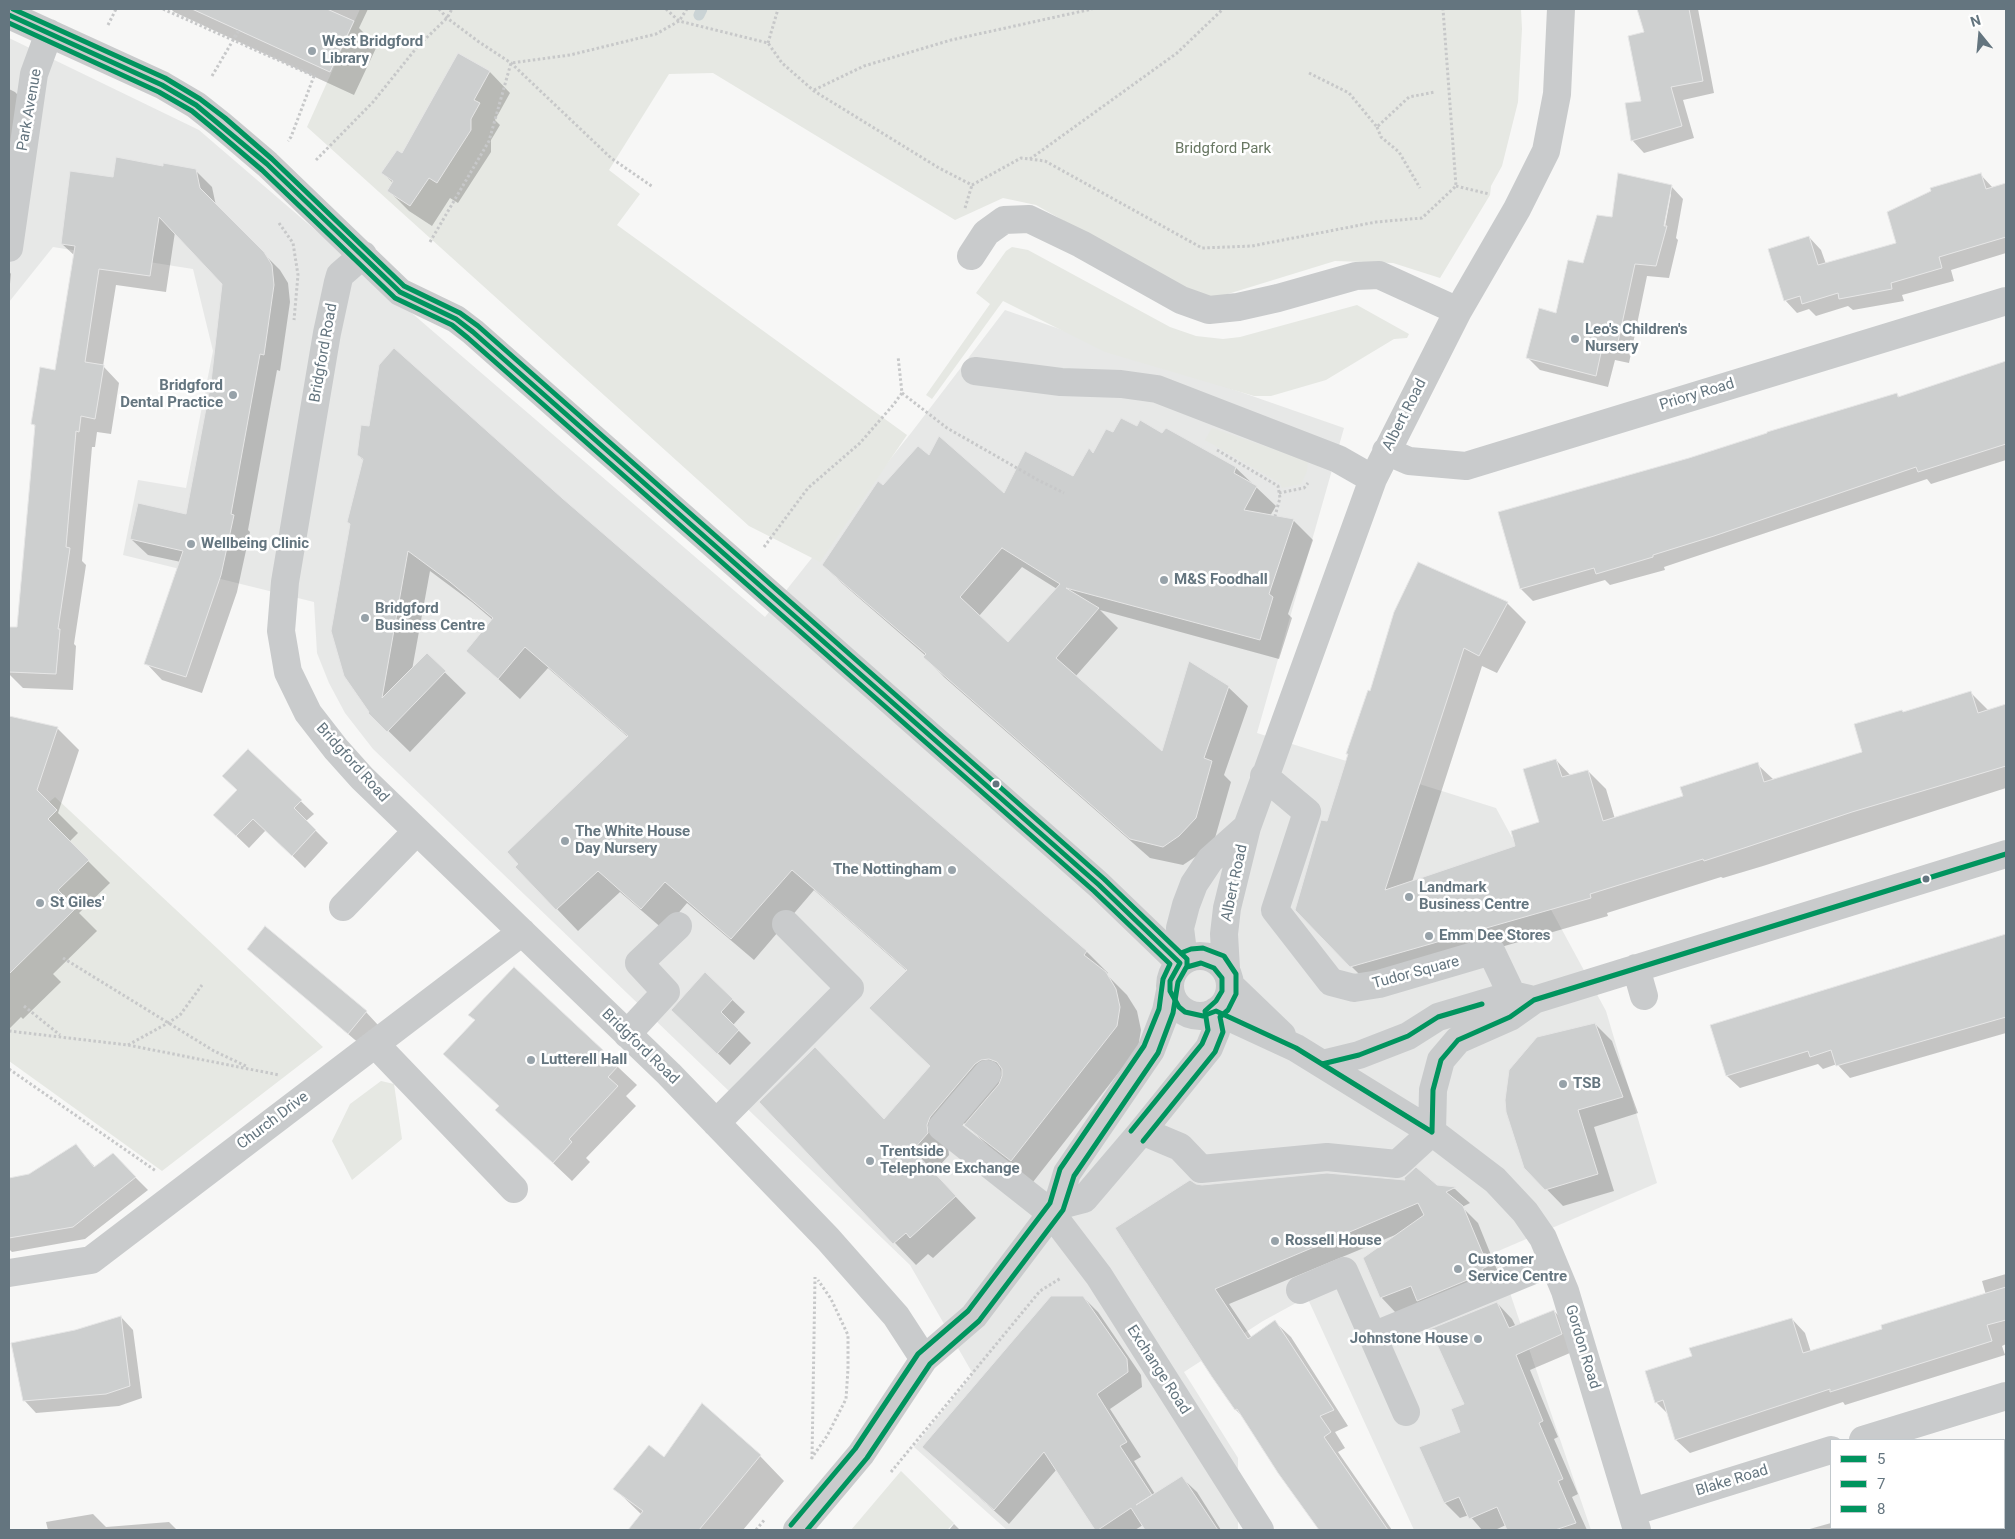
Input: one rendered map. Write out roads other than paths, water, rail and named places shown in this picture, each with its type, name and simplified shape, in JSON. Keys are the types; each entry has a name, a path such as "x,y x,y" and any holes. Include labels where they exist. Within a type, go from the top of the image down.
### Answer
{"street":[{"name":"Albert Road","path":"1228,977 1224,934 1228,908 1247,827 1372,479 1458,311 1517,209 1546,151 1557,94 1561,9"},
{"path":"9,15 162,85 196,105 267,164 400,292 456,319 473,332 1092,878 1182,961"},
{"name":"Park Avenue","path":"9,248 34,74 49,33"},
{"path":"971,256 998,212 1029,218 1082,244 1180,300 1210,310 1238,307 1278,298 1356,276 1380,275 1458,311"},
{"name":"Bridgford Road","path":"362,256 340,275 338,282 327,332 285,582 281,631 288,672 308,713 349,764 627,1034 828,1239 890,1309 924,1359"},
{"name":"Priory Road","path":"1386,451 1409,461 1466,466 2006,301"},
{"path":"975,371 1061,382 1121,384 1158,389 1338,459 1372,479"},
{"name":"Tudor Square","path":"1264,776 1307,812 1275,910 1331,982 1354,988 1379,984 1491,951 1522,998"},
{"name":"Albert Road","path":"1182,961 1180,928 1194,884 1210,860 1247,827"},
{"path":"343,907 417,831"},
{"path":"1322,1064 1359,1056 1408,1036 1438,1017 1522,998 1636,968 2006,854"},
{"path":"716,1123 850,988 786,924"},
{"path":"627,1034 666,992 639,963 678,926"},
{"name":"Church Drive","path":"9,1273 91,1260 522,932"},
{"path":"797,1530 861,1454 924,1359 974,1316 1054,1210 1067,1173 1151,1050 1166,1011 1172,976 1182,961 1192,956 1202,955 1219,962 1228,977 1227,1000 1214,1012 1194,1015 1186,1012 1178,1007 1170,991"},
{"path":"1636,968 1644,996"},
{"name":"Gordon Road","path":"1228,977 1296,1048"},
{"path":"1142,1130 1180,1147 1201,1169 1327,1156 1397,1164 1432,1132 1433,1090 1441,1060 1458,1040 1510,1017 1522,998"},
{"path":"1054,1210 1084,1199 1209,1048 1216,1031 1214,1012"},
{"name":"Gordon Road","path":"1214,1012 1296,1048 1432,1132 1495,1180 1524,1212 1536,1228 1565,1292 1635,1521"},
{"path":"375,1044 514,1190"},
{"name":"Exchange Road","path":"987,1074 942,1128 1054,1210 1260,1530"},
{"path":"1373,1336 1553,1262"},
{"path":"1300,1290 1344,1271 1406,1412"},
{"path":"1866,1439 2006,1396"},
{"name":"Blake Road","path":"1635,1521 1830,1450"}],"waterway":[{"path":"699,15 702,9"}],"place":[{"name":"West Bridgford Library","path":"312,51"},
{"name":"Leo's Children's Nursery","path":"1575,339"},
{"name":"Bridgford Dental Practice","path":"233,395"},
{"name":"Wellbeing Clinic","path":"191,544"},
{"name":"M&S Foodhall","path":"1164,580"},
{"name":"Bridgford Business Centre","path":"365,618"},
{"name":"The White House Day Nursery","path":"565,841"},
{"name":"The Nottingham","path":"952,870"},
{"name":"Landmark Business Centre","path":"1409,897"},
{"name":"St Giles'","path":"40,903"},
{"name":"Emm Dee Stores","path":"1429,936"},
{"name":"Lutterell Hall","path":"531,1060"},
{"name":"TSB","path":"1563,1084"},
{"name":"Trentside Telephone Exchange","path":"870,1161"},
{"name":"Rossell House","path":"1275,1241"},
{"name":"Customer Service Centre","path":"1458,1269"},
{"name":"Johnstone House","path":"1478,1339"}],"park label":[{"name":"Bridgford Park","path":"1223,149"}]}
